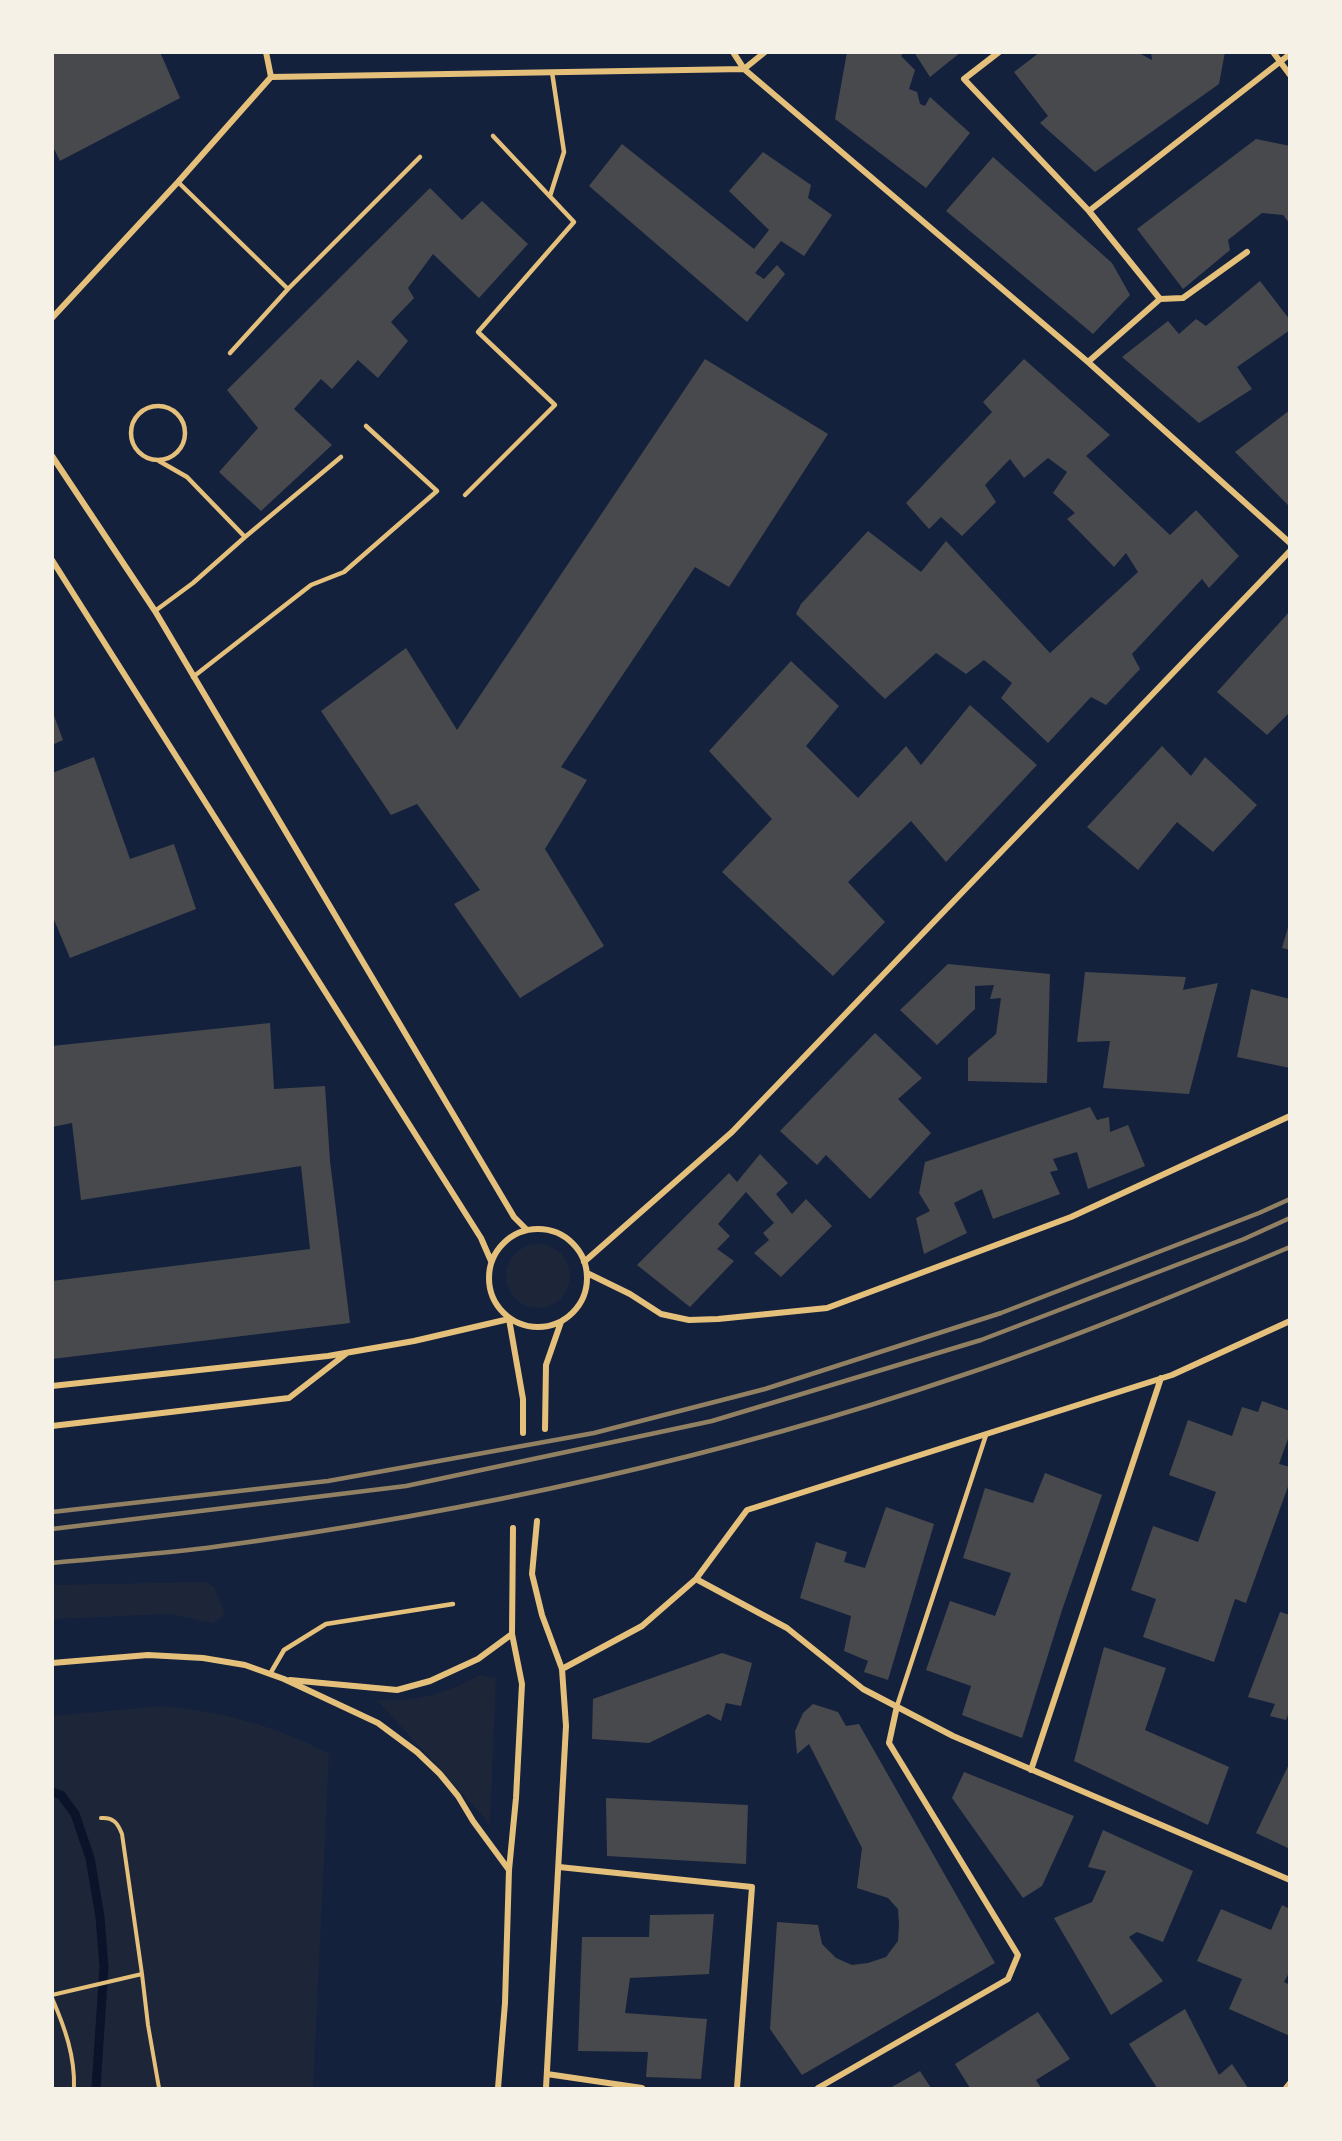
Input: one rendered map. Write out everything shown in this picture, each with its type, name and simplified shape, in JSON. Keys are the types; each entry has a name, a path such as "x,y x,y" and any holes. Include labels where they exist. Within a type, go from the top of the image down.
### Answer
{"street":[{"path":"266,52 271,77"},
{"path":"733,52 744,69 1088,362 1290,543"},
{"path":"52,318 271,77 744,69 765,52"},
{"path":"999,52 964,79 1089,211 1160,298"},
{"path":"1273,52 1290,75"},
{"path":"1089,211 1290,54"},
{"path":"1088,362 1160,298 1182,298 1247,252"},
{"path":"52,456 155,611 514,1217 527,1230"},
{"path":"584,1262 732,1132 1290,551"},
{"path":"52,560 481,1238 491,1261"},
{"path":"587,1274 630,1293 661,1314 689,1320 827,1308 1071,1216 1290,1116"},
{"path":"541,1229 555,1232 568,1239 578,1249 584,1262 587,1274 585,1293 575,1311 561,1322 550,1326 537,1328 525,1326 509,1319 497,1308 490,1293 491,1261 498,1248 512,1236 527,1230 541,1229"},
{"path":"52,1386 347,1353 414,1341 509,1319"},
{"path":"509,1319 524,1399 523,1432"},
{"path":"562,1669 642,1626 696,1579 747,1510 1161,1378 1290,1321"},
{"path":"545,1429 546,1365 561,1322"},
{"path":"52,1426 289,1398 347,1353"},
{"path":"1031,1770 1161,1378"},
{"path":"537,1521 532,1574 542,1615 562,1669 566,1726 546,2088"},
{"path":"498,2088 505,2003 509,1870 516,1798 522,1684 512,1634 513,1528"},
{"path":"696,1579 787,1628 863,1689 953,1736 1290,1880"},
{"path":"284,1679 397,1690 430,1681 478,1659 512,1634"},
{"path":"52,1663 148,1655 203,1658 245,1665 284,1679 378,1723 417,1752 440,1774 458,1796 473,1821 509,1870"},
{"path":"818,2088 1008,1979 1018,1955 889,1743 897,1706"},
{"path":"559,1867 752,1887 737,2088"},
{"path":"547,2074 642,2088"},
{"path":"1286,2088 1290,2083"}],"lane":[{"path":"550,196 564,152 552,72"},
{"path":"465,495 555,405 478,332 574,222 493,136"},
{"path":"230,353 288,289 420,157"},
{"path":"178,182 288,289"},
{"path":"159,461 168,459 180,449 186,433 184,423 173,410 165,406 153,406 144,409 133,423 131,437 138,452 187,477 245,537"},
{"path":"193,677 311,585 344,572 437,491 366,426"},
{"path":"155,611 193,583 341,457"},
{"path":"897,1706 986,1435"},
{"path":"270,1674 284,1650 326,1624 453,1604"}],"path":[{"path":"101,1818 108,1818 117,1823 122,1834 148,2025 159,2088"},
{"path":"74,2088 75,2072 69,2042 52,1997 142,1974"}],"shaded area":[{"path":"538,1244 556,1250 564,1258 570,1276 564,1294 556,1302 538,1308 520,1302 512,1294 506,1276 512,1258 520,1250"},
{"path":"206,1582 214,1587 225,1614 213,1623 171,1614 53,1619 53,1585"},
{"path":"480,1675 496,1678 490,1824 377,1700 405,1700 443,1692"},
{"path":"162,1706 207,1712 248,1721 288,1735 329,1754 313,2088 53,2088 53,1716"}],"building":[{"path":"55,52 160,52 180,98 60,161 52,145 52,54"},
{"path":"847,52 904,52 901,56 915,70 909,89 917,92 920,104 925,106 930,97 970,133 926,188 835,119"},
{"path":"914,52 961,52 930,77"},
{"path":"1040,52 1137,52 1152,60 1151,52 1225,52 1219,84 1095,172 1040,123 1048,116 1014,72"},
{"path":"1256,139 1290,146 1290,224 1283,215 1262,213 1228,240 1230,250 1183,289 1137,229"},
{"path":"622,144 754,249 769,230 729,191 763,152 811,185 808,198 832,215 804,256 781,241 755,273 764,279 777,265 785,274 747,322 589,186"},
{"path":"993,157 1112,263 1130,295 1093,334 946,211"},
{"path":"430,188 462,220 482,201 528,244 479,298 433,254 408,288 414,298 391,322 408,341 378,378 358,360 332,389 321,379 294,409 332,445 261,511 219,472 258,428 227,390"},
{"path":"1260,281 1290,320 1290,330 1237,367 1252,389 1199,423 1122,357 1168,321 1179,334 1196,319 1206,326"},
{"path":"705,359 828,434 729,587 695,567 561,767 587,780 545,849 604,946 520,998 454,904 480,890 417,804 391,815 321,711 406,648 457,730"},
{"path":"1024,359 1110,435 1086,456 1170,535 1196,510 1239,556 1209,588 1202,579 1132,654 1140,669 1106,705 1091,697 1048,743 1001,698 1012,683 984,660 966,674 936,653 885,699 796,614 801,604 868,531 921,572 946,541 1050,653 1138,572 1126,553 1114,567 1067,519 1075,513 1053,493 1067,472 1048,458 1024,478 1010,459 985,485 996,502 962,536 941,517 929,529 906,503 992,412 983,402"},
{"path":"1290,410 1290,507 1235,452"},
{"path":"1290,611 1290,712 1267,735 1217,692"},
{"path":"791,661 839,706 806,746 858,798 906,746 921,765 970,705 1037,765 946,862 911,821 848,882 885,922 833,976 722,872 772,819 709,751"},
{"path":"52,710 63,740 52,745"},
{"path":"1162,746 1191,776 1205,757 1257,805 1213,852 1177,822 1138,870 1087,827"},
{"path":"94,757 130,859 174,844 196,909 70,958 52,915 52,773"},
{"path":"1290,924 1290,950 1282,948"},
{"path":"948,964 1050,974 1047,1083 968,1081 968,1058 996,1034 1001,998 990,999 994,985 975,986 975,1009 937,1045 900,1010"},
{"path":"1085,972 1186,977 1183,990 1218,983 1189,1094 1103,1088 1110,1041 1077,1042"},
{"path":"1251,989 1290,999 1290,1068 1237,1057"},
{"path":"270,1023 274,1089 325,1086 330,1161 350,1323 52,1359 52,1281 310,1249 301,1166 81,1200 72,1123 52,1127 52,1046"},
{"path":"875,1033 922,1078 898,1099 931,1133 870,1199 826,1155 817,1165 780,1131"},
{"path":"1090,1107 1097,1120 1109,1117 1110,1132 1128,1125 1145,1166 1088,1189 1077,1152 1053,1159 1058,1170 1050,1172 1060,1194 993,1219 982,1189 954,1203 967,1233 924,1254 916,1218 930,1211 919,1193 925,1162"},
{"path":"760,1154 788,1183 776,1194 792,1214 806,1199 832,1226 781,1277 754,1253 769,1240 763,1233 774,1223 746,1192 718,1224 730,1236 717,1249 734,1261 690,1307 637,1265 729,1173 737,1182"},
{"path":"1262,1401 1290,1411 1290,1433 1279,1464 1290,1467 1290,1481 1246,1603 1235,1599 1214,1662 1143,1637 1156,1599 1131,1590 1153,1526 1198,1542 1216,1492 1169,1475 1188,1420 1232,1436 1242,1407 1258,1412"},
{"path":"1045,1473 1102,1495 1062,1610 1022,1738 962,1715 971,1686 926,1670 950,1601 995,1616 1011,1573 963,1558 985,1488 1033,1503"},
{"path":"886,1507 934,1524 888,1680 864,1672 868,1661 844,1651 851,1616 800,1598 816,1542 847,1552 844,1562 865,1568"},
{"path":"1280,1612 1290,1615 1290,1709 1286,1720 1270,1716 1275,1704 1248,1697"},
{"path":"1104,1647 1166,1668 1145,1730 1229,1767 1208,1825 1074,1761"},
{"path":"722,1653 752,1663 741,1706 726,1703 721,1721 708,1714 649,1743 592,1739 593,1699"},
{"path":"813,1704 838,1712 846,1726 859,1724 995,1963 802,2075 770,2029 777,1922 818,1925 822,1944 836,1958 852,1965 886,1957 898,1941 899,1925 898,1909 888,1898 857,1888 862,1848 809,1744 797,1754 795,1731 803,1713"},
{"path":"1290,1762 1290,1849 1256,1833"},
{"path":"964,1772 1074,1816 1042,1886 1023,1898 952,1798"},
{"path":"606,1798 748,1805 746,1864 607,1856"},
{"path":"1103,1830 1193,1871 1163,1942 1137,1932 1129,1937 1163,1981 1111,2015 1054,1918 1092,1902 1106,1871 1088,1867"},
{"path":"1282,1905 1290,1909 1290,1971 1284,1982 1290,1985 1290,2036 1229,2009 1242,1979 1197,1961 1221,1909 1271,1930"},
{"path":"714,1914 709,1974 630,1978 625,2013 707,2019 701,2079 646,2077 648,2052 578,2051 582,1937 649,1937 650,1915"},
{"path":"1185,2009 1219,2075 1232,2064 1248,2088 1157,2088 1129,2044"},
{"path":"1038,2012 1070,2059 1036,2080 1041,2088 970,2088 955,2064"},
{"path":"920,2071 931,2088 890,2088"}],"waterway":[{"path":"52,1792 61,1795 75,1814 90,1858 100,1917 104,1967 96,2088"}],"railway":[{"path":"52,1512 328,1481 594,1433 765,1389 1001,1313 1290,1199"},
{"path":"52,1529 406,1486 712,1421 981,1340 1244,1239 1290,1218"},
{"path":"52,1563 206,1548 302,1534 492,1501 681,1458 868,1406 1002,1362 1126,1315 1290,1247"}]}
